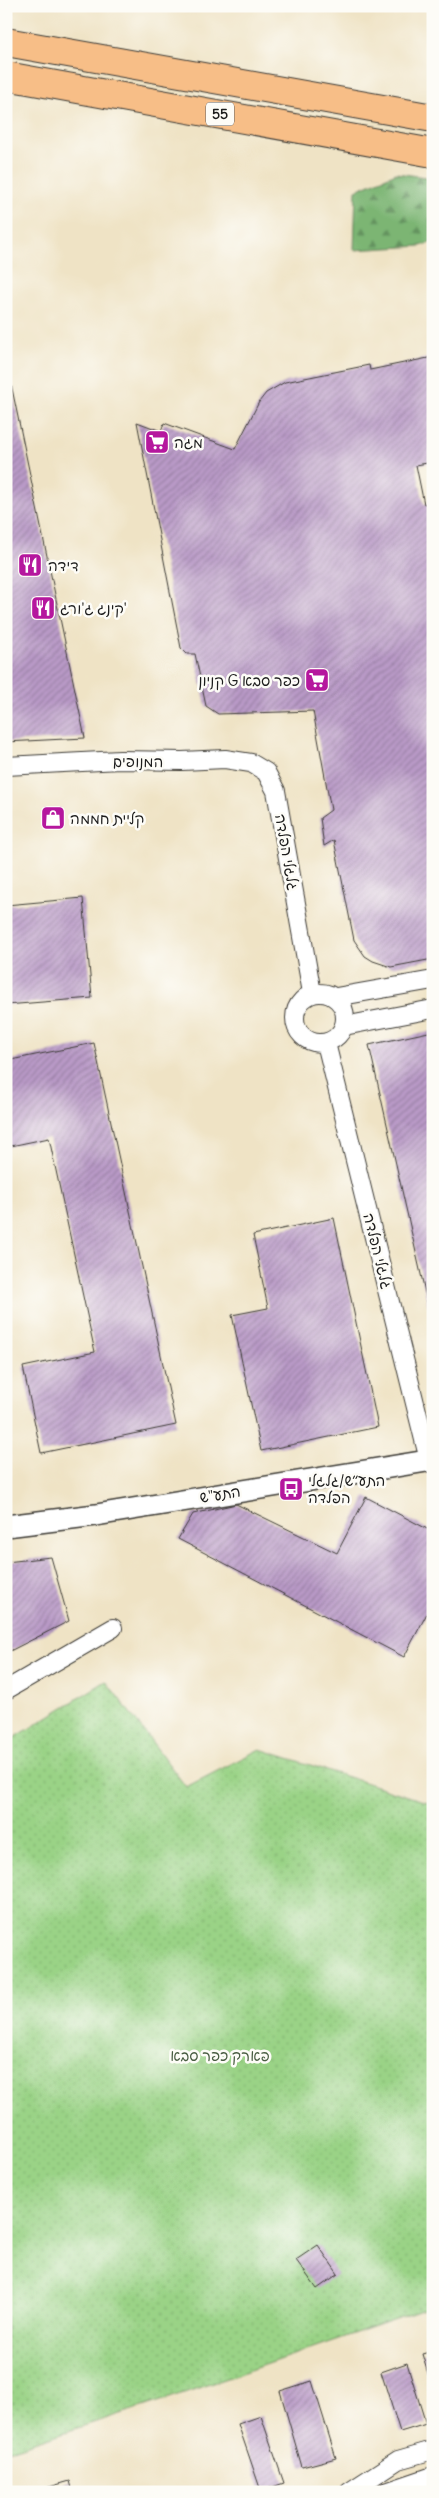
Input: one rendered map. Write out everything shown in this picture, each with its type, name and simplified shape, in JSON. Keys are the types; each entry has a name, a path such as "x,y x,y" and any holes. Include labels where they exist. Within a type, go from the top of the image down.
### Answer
{"highway":[{"name":"55","path":"6,42 433,118"},
{"name":"55","path":"6,76 433,153"}],"street":[{"name":"המנופים","path":"6,766 120,760 182,761 225,759 251,763 266,772"},
{"name":"גלגלי הפלדה","path":"266,772 276,792 312,993"},
{"path":"336,998 345,1011 344,1026 340,1034 326,1043 309,1041 302,1036 295,1020 299,1004 312,993 321,992 336,998 433,980"},
{"path":"344,1026 433,1009"},
{"name":"גלגלי הפלדה","path":"326,1043 431,1460"},
{"name":"התע\"ש","path":"6,1526 96,1515 431,1460"},
{"path":"6,1690 113,1628"},
{"path":"349,2492 398,2460 433,2450"},
{"path":"386,2492 433,2476"}],"green space":[{"path":"396,173 433,178 433,242 421,246 354,250 356,190"},
{"name":"פארק כפר סבא","path":"106,1681 186,1787 260,1749 433,1804 433,2306 161,2401 6,2451 6,1743"}],"building":[{"name":"קניון G כפר סבא","path":"433,357 433,462 416,465 424,504 428,503 433,522 433,959 391,967 365,956 354,940 334,840 324,846 320,818 331,810 313,711 218,714 206,706 195,654 187,654 181,648 137,422 161,431 164,423 235,449 259,402 266,393 285,382 369,365 370,370"},
{"path":"6,375 10,379 85,738 6,742"},
{"path":"83,898 92,998 6,1005 6,905"},
{"path":"433,1031 433,1323 432,1323 369,1045"},
{"path":"94,1043 176,1425 41,1453 23,1367 95,1352 49,1138 6,1147 6,1061"},
{"path":"334,1218 378,1427 261,1451 232,1315 268,1308 253,1235"},
{"path":"366,1497 433,1532 433,1602 404,1657 178,1539 193,1514 236,1504 337,1553"},
{"path":"51,1557 69,1621 6,1653 6,1562"},
{"path":"318,2245 338,2274 317,2289 296,2260"},
{"path":"433,2351 433,2387 432,2387 422,2354"},
{"path":"407,2363 426,2424 400,2432 381,2372"},
{"path":"312,2381 336,2458 302,2467 280,2391"},
{"path":"261,2416 284,2483 261,2491 238,2424"},
{"path":"70,2481 73,2492 35,2492 35,2491"}],"place":[{"name":"מגה","path":"157,442"},
{"name":"דידה","path":"30,565"},
{"name":"קינג ג'ורג'","path":"43,608"},
{"name":"קניון G כפר סבא","path":"317,680"},
{"name":"קליית חממה","path":"53,818"},
{"name":"התע״ש/גלגלי הפלדה","path":"291,1489"}]}
